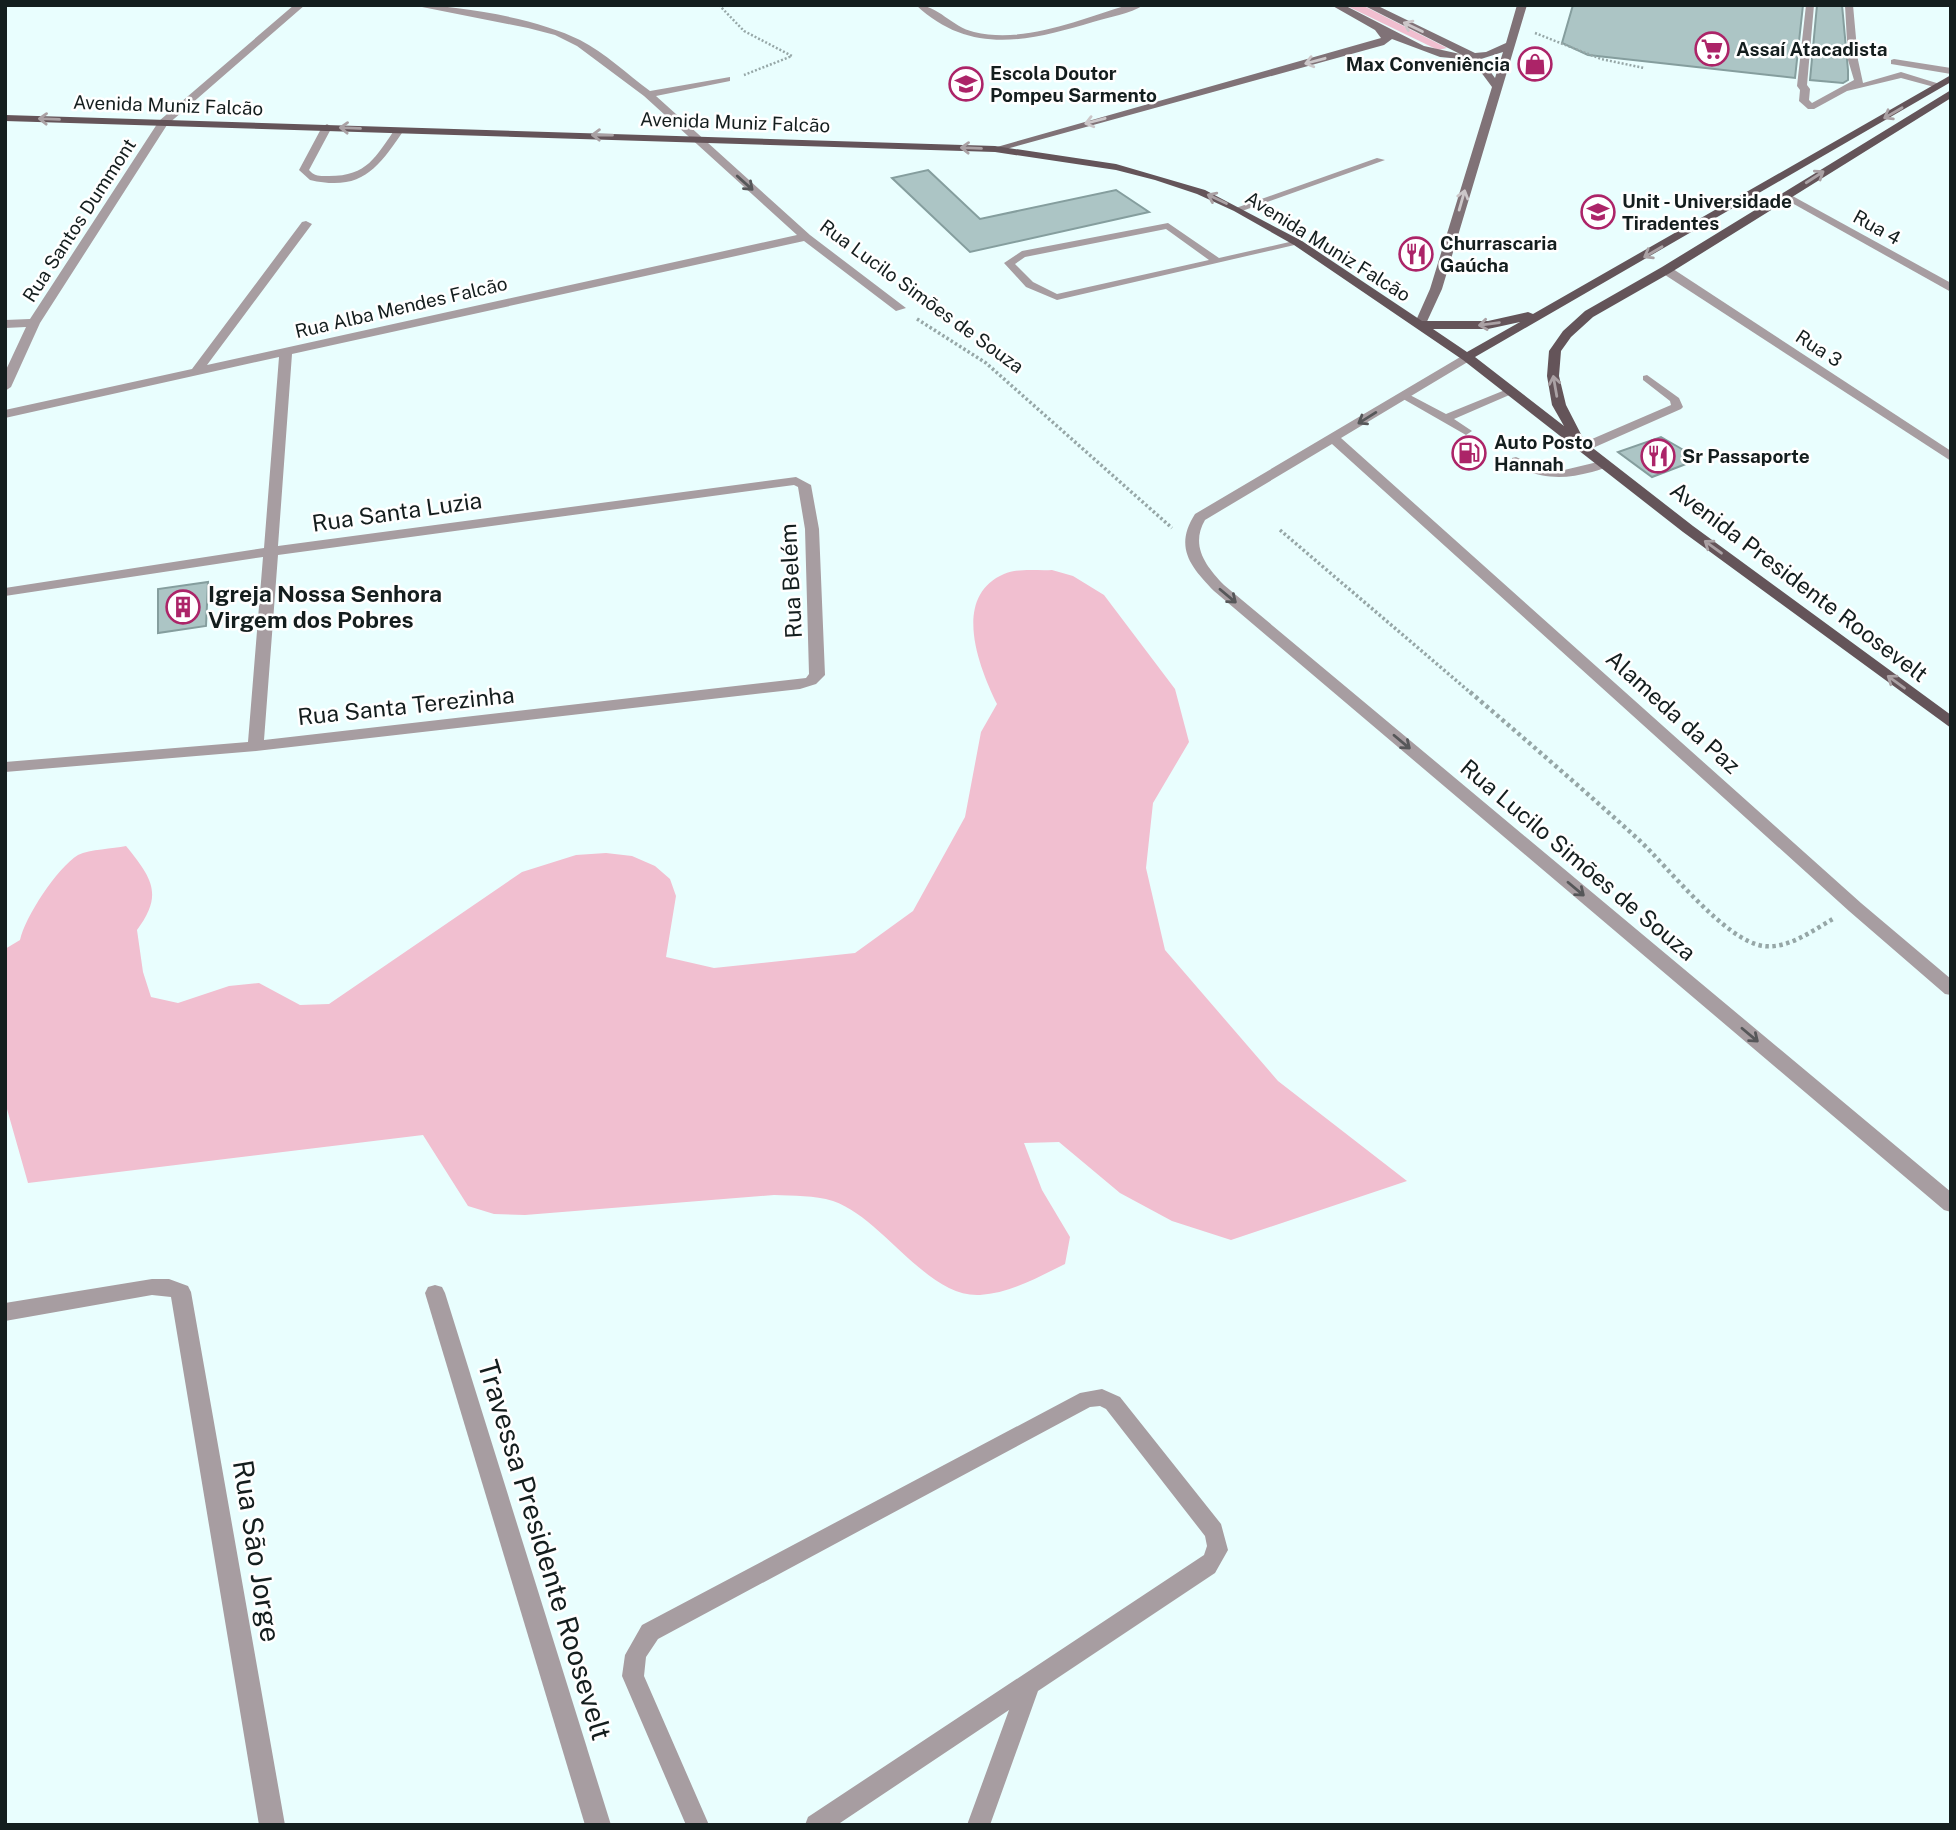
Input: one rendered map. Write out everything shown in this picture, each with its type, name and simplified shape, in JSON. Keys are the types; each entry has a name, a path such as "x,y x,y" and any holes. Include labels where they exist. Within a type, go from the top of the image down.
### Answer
{"main road":[{"path":"1336,5 1443,55 1475,57 1499,51 1509,44"},
{"path":"1368,5 1475,57 1495,85"},
{"path":"1522,5 1495,85 1436,289 1420,325 1488,325 1555,309"},
{"path":"995,149 1381,43 1387,38 1377,26"},
{"path":"1467,357 1555,309 1951,78"},
{"path":"1582,447 1559,405 1553,376 1555,351 1589,314 1666,270 1951,93"},
{"name":"Avenida Muniz Falcão","path":"5,117 695,137 995,149 1116,167 1201,192 1238,209 1298,243 1420,325"},
{"name":"Avenida Presidente Roosevelt","path":"1420,325 1467,357 1582,447 1951,723"}],"street":[{"name":"Rua Santos Dummont","path":"5,387 34,323 163,123 300,5"},
{"name":"Rua Lucilo Simões de Souza","path":"417,5 491,16 558,33 580,44 648,94 806,237 900,308"},
{"path":"921,5 960,31 983,37 1010,38 1139,5"},
{"path":"648,94 726,79"},
{"name":"Rua 4","path":"1787,196 1951,288"},
{"path":"195,372 306,224"},
{"name":"Rua Alba Mendes Falcão","path":"5,414 806,237"},
{"name":"Rua 3","path":"1666,270 1951,457"},
{"path":"5,324 34,323"},
{"path":"256,746 286,353"},
{"path":"1189,541 1192,528 1200,517 1467,357"},
{"name":"Alameda da Paz","path":"1334,439 1855,907 1951,989"},
{"name":"Rua Santa Luzia","path":"5,592 269,552 796,481"},
{"name":"Rua Belém","path":"796,481 804,485 812,529 817,675 811,681"},
{"name":"Rua Lucilo Simões de Souza","path":"1189,541 1198,565 1219,589 1951,1203"},
{"name":"Rua Santa Terezinha","path":"5,767 256,746 811,681"},
{"name":"Rua São Jorge","path":"5,1312 152,1287 177,1288 186,1307 272,1825"},
{"name":"Travessa Presidente Roosevelt","path":"435,1293 598,1825"}],"lane":[{"path":"1810,5 1802,86 1805,89 1804,101 1811,107 1859,81 1853,60 1849,5"},
{"path":"1894,62 1951,71"},
{"path":"1843,90 1901,75 1938,85"},
{"path":"327,127 304,170 307,176 314,179 345,180 369,173 400,130"},
{"path":"1238,209 1380,160"},
{"path":"1217,261 1168,226 1022,254 1009,263 1021,279 1043,294 1057,297 1298,243"},
{"path":"1582,447 1677,407 1675,400 1647,378"},
{"path":"1445,419 1510,391"},
{"path":"1404,396 1466,431"},
{"path":"1516,461 1536,473 1556,477 1606,464"},
{"path":"698,1825 633,1676 636,1655 650,1632 1087,1399 1102,1397 1113,1403 1214,1531 1219,1543 1217,1556 1208,1566 816,1825"},
{"path":"978,1825 1029,1685"}],"path":[{"path":"719,5 744,31 792,56 751,73 726,79"},
{"path":"1515,25 1566,48 1644,68"},
{"name":"Rua Lucilo Simões de Souza","path":"900,308 986,363 1189,541"},
{"path":"1280,530 1506,722 1657,857 1723,922 1751,943 1771,948 1782,945 1855,907"}],"shaded area":[{"path":"1345,5 1362,5 1447,48 1438,50"},
{"path":"1052,570 1073,576 1104,595 1175,689 1189,742 1153,803 1146,868 1165,950 1278,1081 1407,1181 1231,1240 1172,1221 1120,1193 1059,1142 1024,1143 1042,1190 1070,1237 1065,1264 1013,1288 980,1295 961,1293 942,1284 923,1271 870,1223 833,1201 819,1198 774,1195 525,1215 494,1214 468,1206 423,1135 28,1183 5,1102 5,949 20,940 28,919 43,894 78,855 126,846 143,868 152,897 145,918 137,930 143,972 151,997 178,1003 229,986 259,983 300,1005 329,1004 522,872 576,855 606,853 632,856 655,866 670,879 676,896 666,957 714,968 855,953 913,911 965,817 981,732 997,704 977,653 974,615 978,599 988,585 1009,572"}],"building":[{"name":"Assaí Atacadista","path":"1573,5 1803,5 1795,78 1588,55 1562,43"},
{"path":"1817,5 1842,5 1848,70 1848,80 1843,83 1810,80"},
{"path":"928,170 980,219 1116,190 1149,212 970,252 892,178"},
{"name":"Sr Passaporte","path":"1661,437 1699,459 1652,477 1618,452"},
{"name":"Igreja Nossa Senhora Virgem dos Pobres","path":"208,582 206,626 158,633 158,589"}],"place":[{"name":"Assaí Atacadista","path":"1712,49"},
{"name":"Max Conveniência","path":"1535,64"},
{"name":"Escola Doutor Pompeu Sarmento","path":"966,84"},
{"name":"Unit - Universidade Tiradentes","path":"1598,212"},
{"name":"Churrascaria Gaúcha","path":"1416,254"},
{"name":"Auto Posto Hannah","path":"1469,453"},
{"name":"Sr Passaporte","path":"1658,456"},
{"name":"Igreja Nossa Senhora Virgem dos Pobres","path":"183,607"}]}
